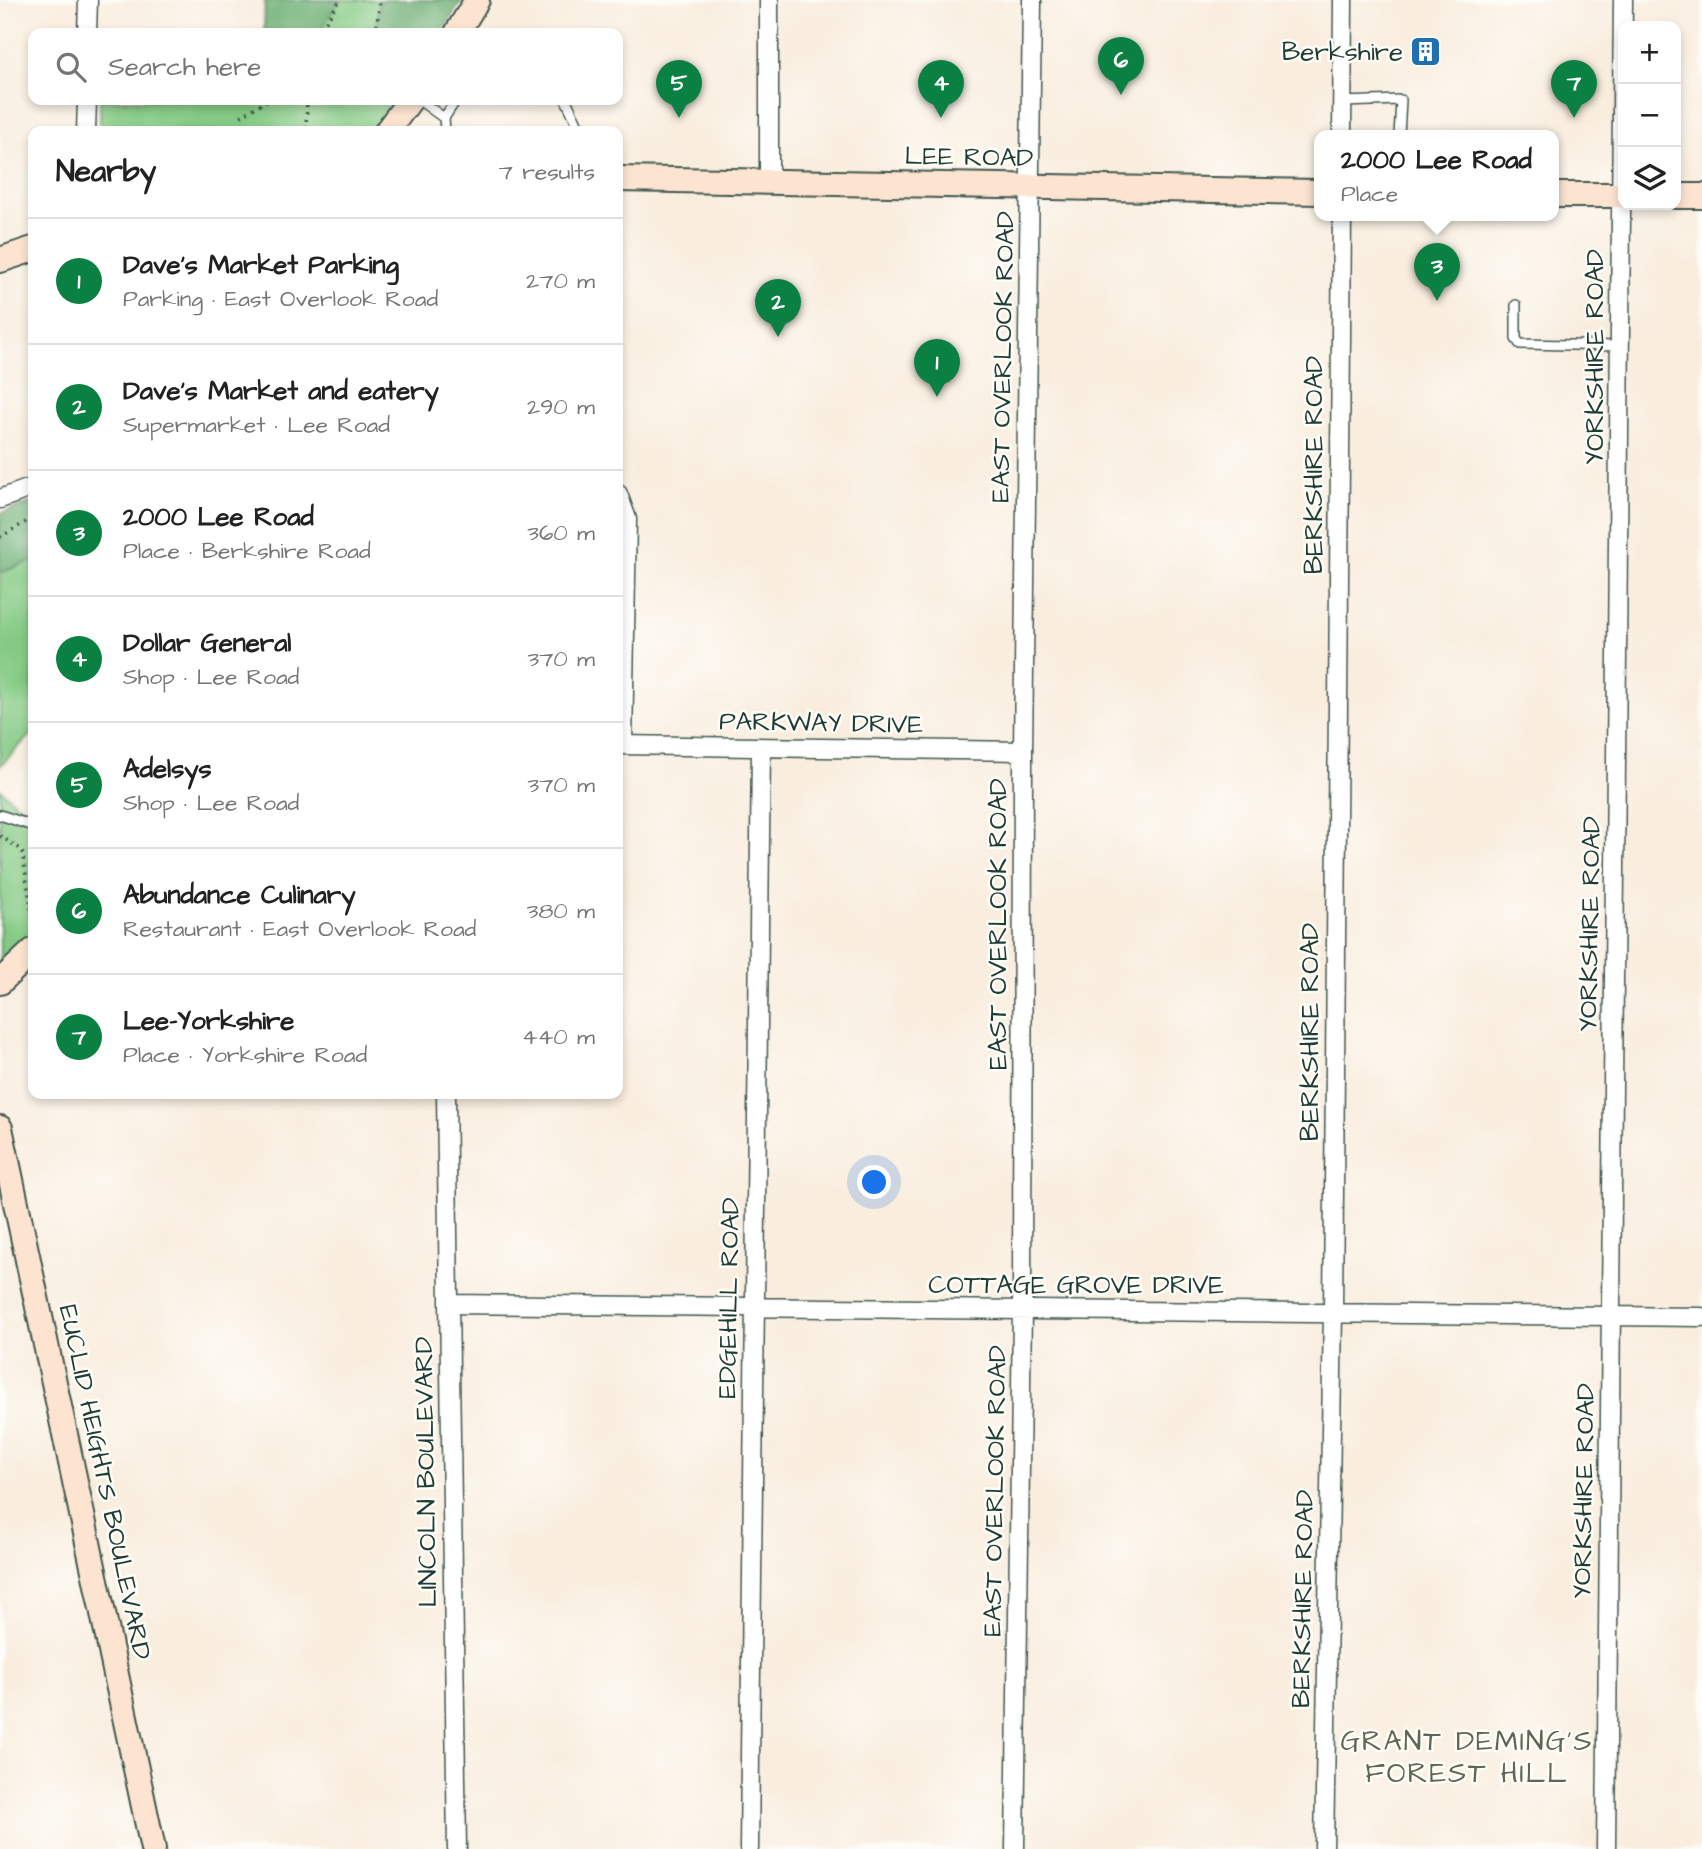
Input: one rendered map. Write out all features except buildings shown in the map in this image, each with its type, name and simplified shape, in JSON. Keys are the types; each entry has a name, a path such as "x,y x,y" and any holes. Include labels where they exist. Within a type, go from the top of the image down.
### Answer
{"street":[{"path":"88,0 88,28"},
{"path":"460,28 477,0"},
{"path":"769,0 769,181"},
{"name":"EAST OVERLOOK ROAD","path":"1015,1849 1023,1310 1023,751 1032,0"},
{"path":"1342,130 1343,0"},
{"name":"YORKSHIRE ROAD","path":"1622,147 1623,0"},
{"path":"86,126 87,105"},
{"path":"391,126 406,105"},
{"name":"LEE ROAD","path":"623,179 1314,192"},
{"path":"1559,195 1618,195"},
{"path":"1681,196 1702,196"},
{"name":"YORKSHIRE ROAD","path":"1606,1849 1622,210"},
{"name":"BERKSHIRE ROAD","path":"1324,1849 1333,1312 1342,221"},
{"path":"0,260 28,251"},
{"path":"0,499 28,489"},
{"path":"623,510 626,519 623,632"},
{"name":"PARKWAY DRIVE","path":"623,745 1023,751"},
{"name":"EDGEHILL ROAD","path":"749,1849 761,748"},
{"path":"0,982 28,956"},
{"name":"LINCOLN BOULEVARD","path":"446,1099 457,1849"},
{"name":"EUCLID HEIGHTS BOULEVARD","path":"0,1128 153,1849"},
{"name":"COTTAGE GROVE DRIVE","path":"449,1304 1702,1317"}],"lane":[{"path":"1342,102 1401,100 1399,130"},
{"path":"426,105 444,118"},
{"path":"445,126 444,118 453,105"},
{"path":"568,105 579,126"},
{"path":"1516,305 1516,340 1520,344 1621,346"},
{"path":"0,815 28,824"}],"path":[{"path":"321,28 340,0"},
{"path":"377,28 380,0"},
{"path":"241,116 260,105"},
{"path":"306,126 307,105"},
{"path":"0,537 28,521"},
{"path":"0,836 22,850 28,888"}],"green space":[{"path":"265,0 462,0 444,28 264,28"},
{"path":"265,0 340,0 321,28 264,28"},
{"path":"380,0 462,0 444,28 377,28"},
{"path":"100,105 392,105 377,126 100,126"},
{"path":"28,504 28,737 0,766 0,514"},
{"path":"28,504 28,562 0,573 0,514"},
{"path":"0,789 28,814 28,944 0,969"}],"place":[{"name":"Berkshire","path":"1426,51"},
{"name":"Abundance Culinary","path":"1121,95"},
{"name":"Adelsys","path":"679,118"},
{"name":"Dollar General","path":"941,118"},
{"name":"Lee-Yorkshire","path":"1574,118"},
{"name":"2000 Lee Road","path":"1437,301"},
{"name":"Dave's Market and eatery","path":"778,337"},
{"name":"Dave's Market Parking","path":"937,397"}],"district":[{"name":"GRANT DEMING'S FOREST HILL","path":"1467,1756"}]}
